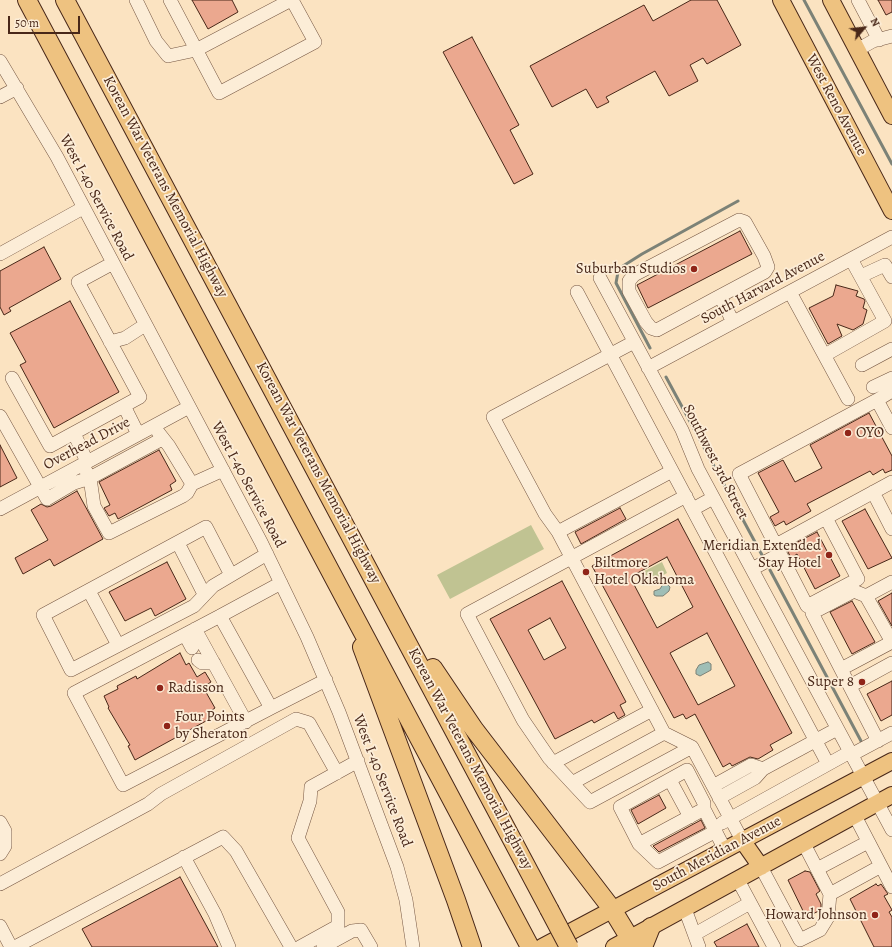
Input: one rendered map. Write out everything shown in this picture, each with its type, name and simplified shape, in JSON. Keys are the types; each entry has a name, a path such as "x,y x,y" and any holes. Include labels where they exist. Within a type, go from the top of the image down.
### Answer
{"highway":[{"path":"27,0 342,590 530,947"},
{"name":"Korean War Veterans Memorial Highway","path":"65,0 380,589 569,947"},
{"path":"380,589 474,729 612,910 636,944 651,927"},
{"path":"342,590 472,947"}],"main road":[{"name":"West Reno Avenue","path":"781,0 892,211"},
{"path":"831,0 890,109"},
{"name":"South Meridian Avenue","path":"542,947 892,761"},
{"path":"651,927 892,795"},
{"path":"742,840 761,867"},
{"path":"614,947 636,944"}],"street":[{"path":"136,0 156,41 168,56 196,50 291,0 315,42 219,93 196,50 170,0"},
{"path":"858,0 880,40"},
{"path":"857,50 892,36"},
{"name":"West I-40 Service Road","path":"0,61 17,88 113,263 142,328 189,407 282,583 326,680 358,761 402,882 413,947"},
{"path":"0,97 17,88"},
{"path":"0,254 83,208"},
{"path":"739,220 745,222 764,256 768,267 765,272 720,296 657,330 651,328 646,322 630,291 629,281 634,275 739,220"},
{"name":"South Harvard Avenue","path":"648,368 892,237"},
{"path":"825,356 889,320 851,258"},
{"path":"12,378 50,446 140,397 78,282 113,263"},
{"path":"861,276 885,265 892,277"},
{"name":"Southwest 3rd Street","path":"600,278 682,430 698,469 713,498 892,830"},
{"path":"577,292 828,764"},
{"path":"790,292 848,399"},
{"path":"720,296 733,322"},
{"path":"110,342 125,338 142,328"},
{"path":"634,342 493,417 545,514 558,532 664,733 692,747 742,840"},
{"path":"862,365 892,349"},
{"path":"826,518 858,579 807,606 739,474 875,394 892,378"},
{"path":"875,394 892,391"},
{"path":"875,394 892,428"},
{"path":"124,406 138,434"},
{"name":"Overhead Drive","path":"0,509 189,407"},
{"path":"0,416 46,499 74,483 90,478 162,439"},
{"path":"154,426 162,439 169,446 192,484"},
{"path":"74,433 90,478 94,506 109,533 183,496 187,493 192,484 222,470"},
{"path":"558,532 672,470"},
{"path":"752,569 826,518 892,482"},
{"path":"873,492 892,529"},
{"path":"686,496 467,614 523,720 553,763 590,802 692,747"},
{"path":"693,509 713,498"},
{"path":"231,575 206,527 43,616 72,670 194,606 204,594 231,575 267,554"},
{"path":"178,543 204,594"},
{"path":"866,596 892,582"},
{"path":"282,583 74,693 123,785 326,680"},
{"path":"89,591 118,645"},
{"path":"841,669 892,642 866,596 854,591 812,613 878,741"},
{"path":"220,616 271,708"},
{"path":"190,632 195,654 202,663 214,663"},
{"path":"190,632 214,663 246,722"},
{"path":"850,686 892,663"},
{"path":"553,763 652,710"},
{"path":"0,884 148,804 161,794 296,719 309,723 337,773"},
{"path":"719,798 756,778 763,769 837,729"},
{"path":"572,783 664,733"},
{"path":"725,850 715,829 704,809 704,803 687,770 620,807 639,844 658,862 715,829 730,818 828,764 892,733"},
{"path":"300,947 338,926 338,912 298,838 310,801 311,788 358,761"},
{"path":"713,786 752,765 763,769"},
{"path":"670,780 690,817"},
{"path":"639,844 704,809"},
{"path":"830,894 888,877 854,816"},
{"path":"0,822 5,831 5,846 0,854"},
{"path":"15,947 223,836 236,851 291,947"},
{"path":"817,869 868,842"},
{"path":"761,867 800,940 820,930 828,917 830,894 804,844"},
{"path":"184,857 214,914 229,947"},
{"path":"738,880 774,947"},
{"path":"695,934 750,903"},
{"path":"684,909 699,947"},
{"path":"0,926 10,947"},
{"path":"323,947 352,931 362,930 371,947"}],"green space":[{"path":"531,525 544,549 450,599 437,575"},
{"path":"662,562 667,573 643,586 637,575"}],"water":[{"path":"663,584 667,584 670,587 669,591 663,596 654,595 654,591 660,589"},
{"path":"708,662 711,664 711,670 700,676 696,674 696,670 699,665"}],"building":[{"path":"192,0 232,0 238,12 208,29"},
{"path":"691,0 717,0 741,45 707,64 703,58 690,65 698,81 669,96 655,71 606,97 609,102 597,108 586,89 552,107 530,66 644,5 653,21"},
{"path":"878,0 892,0 892,12 886,15"},
{"path":"472,37 519,125 510,130 533,174 514,184 443,52"},
{"name":"Suburban Studios","path":"740,231 752,254 648,308 637,285"},
{"path":"44,247 61,279 9,308 11,311 4,315 0,307 0,271"},
{"path":"836,285 858,291 856,296 864,299 865,301 863,308 867,310 863,324 853,330 837,324 842,336 828,344 809,308 833,296"},
{"path":"70,301 119,392 54,428 20,365 26,362 10,333"},
{"path":"869,413 892,456 892,470 885,473 883,469 873,475 870,471 807,504 811,511 786,525 784,521 775,526 770,517 779,512 758,473 783,460 795,482 822,468 810,445"},
{"path":"0,445 17,478 0,487"},
{"path":"159,450 176,481 170,485 172,490 118,519 115,513 109,516 104,508 110,505 99,482"},
{"path":"77,491 103,539 54,566 50,559 23,574 15,558 48,540 31,510 41,504 47,507 51,506"},
{"path":"620,508 626,519 581,544 575,532"},
{"path":"865,509 892,558 868,569 842,521"},
{"path":"678,519 792,733 770,745 773,750 758,759 750,757 732,766 730,763 723,767 695,714 686,719 683,714 674,718 592,566","holes":["667,557 693,607 657,628 630,577","707,633 735,686 698,705 670,653"]},
{"path":"817,532 840,576 815,589 797,554 791,558 786,548"},
{"path":"167,562 186,599 155,616 151,608 125,621 109,592"},
{"path":"562,581 626,702 620,705 625,715 618,719 614,712 594,723 592,720 555,739 490,619","holes":["550,618 566,648 544,660 528,630"]},
{"path":"892,593 892,626 878,601"},
{"path":"852,601 875,642 852,654 830,612"},
{"path":"180,653 186,665 189,663 197,677 205,672 211,682 203,687 215,708 212,710 215,716 135,760 128,746 130,745 108,708 109,707 104,696 118,689 117,686 136,676 137,679"},
{"path":"892,681 892,715 881,721 867,694"},
{"path":"659,795 666,808 638,824 631,810"},
{"path":"701,820 705,828 659,852 653,846"},
{"path":"805,871 810,872 820,891 816,894 821,904 821,910 806,917 788,880"},
{"path":"180,877 218,947 92,947 82,929"},
{"name":"Howard Johnson","path":"876,884 878,886 881,884 888,894 884,896 892,910 889,912 892,917 892,947 874,947 850,899"},
{"path":"747,924 759,947 717,947 714,942"}],"waterway":[{"path":"804,0 892,164"},
{"path":"650,348 616,283 618,272 623,266 642,254 738,201"},
{"path":"666,377 762,555"},
{"path":"770,570 861,741"}],"place":[{"name":"Suburban Studios","path":"694,269"},
{"name":"OYO","path":"848,433"},
{"name":"Meridian Extended Stay Hotel","path":"829,555"},
{"name":"Biltmore Hotel Oklahoma","path":"586,572"},
{"name":"Super 8","path":"862,682"},
{"name":"Radisson","path":"160,688"},
{"name":"Four Points by Sheraton","path":"167,726"},
{"name":"Howard Johnson","path":"875,915"}]}
